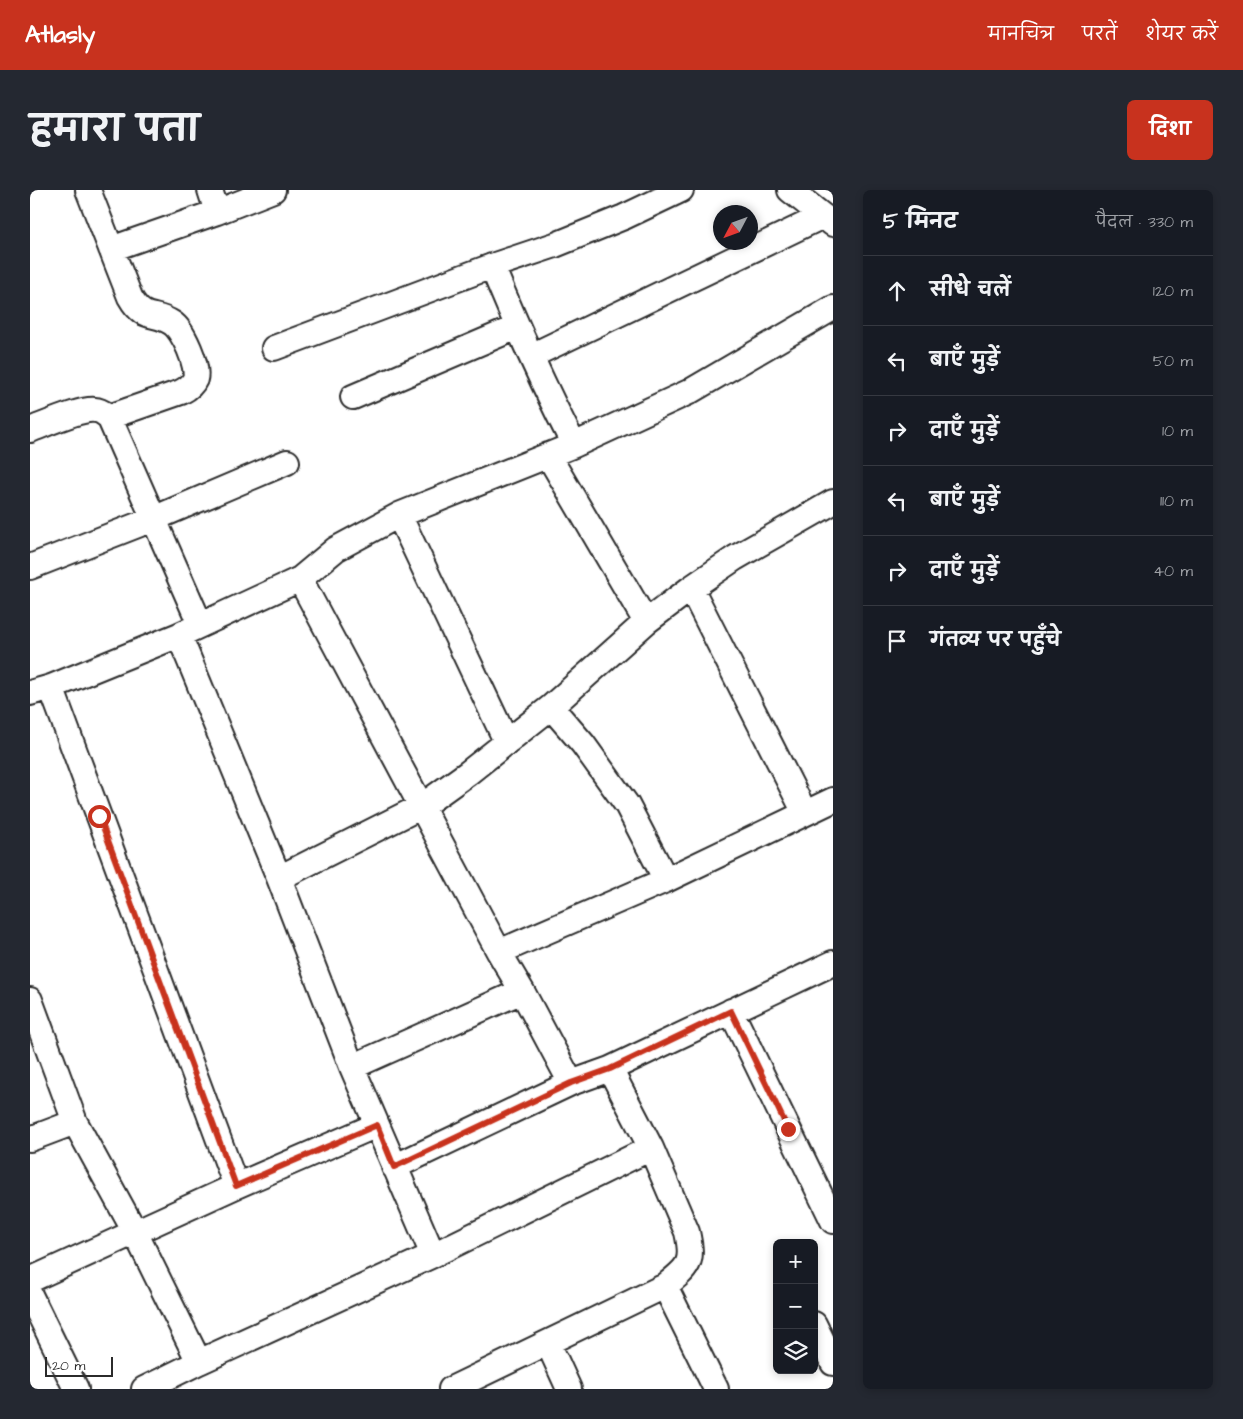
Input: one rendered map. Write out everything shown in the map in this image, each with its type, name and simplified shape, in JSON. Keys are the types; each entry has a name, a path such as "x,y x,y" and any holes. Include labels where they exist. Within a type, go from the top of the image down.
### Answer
{"street":[{"path":"88,190 130,297 136,307 143,313 171,322 179,329 195,364 196,373 195,380 191,386 181,392 109,417"},
{"path":"111,249 213,201 273,190"},
{"path":"274,348 492,266 555,245 624,218 681,190"},
{"path":"531,356 828,220 790,190"},
{"path":"492,266 517,327 553,405 574,445"},
{"path":"236,1186 40,690 180,635 300,578 336,549 399,515 574,445 689,392 833,308"},
{"path":"353,397 517,327"},
{"path":"30,430 82,411 94,409 109,417 200,624"},
{"path":"548,455 646,622"},
{"path":"30,567 153,519 287,462"},
{"path":"278,878 422,806 468,773 552,707 646,622 691,588 735,558 833,502"},
{"path":"399,515 506,743"},
{"path":"300,578 571,1083"},
{"path":"691,588 805,814"},
{"path":"180,635 352,1067 434,1255"},
{"path":"552,707 583,744 627,805 666,880"},
{"path":"499,952 666,880 833,800"},
{"path":"394,1167 571,1083 610,1069 833,963"},
{"path":"352,1067 522,991"},
{"path":"30,1000 75,1122 135,1232 199,1362"},
{"path":"731,1011 833,1221"},
{"path":"451,1389 665,1286 687,1266 690,1257 690,1246 687,1232 651,1148 610,1069"},
{"path":"30,1140 75,1122"},
{"path":"30,1280 236,1186 377,1125"},
{"path":"144,1389 434,1255 651,1148"},
{"path":"665,1286 716,1389"},
{"path":"30,1295 76,1389"},
{"path":"816,1329 833,1363"},
{"path":"548,1343 569,1389"}],"route":[{"path":"99,816 236,1186 377,1125 394,1167 571,1083 610,1069 731,1011 788,1129"}]}
